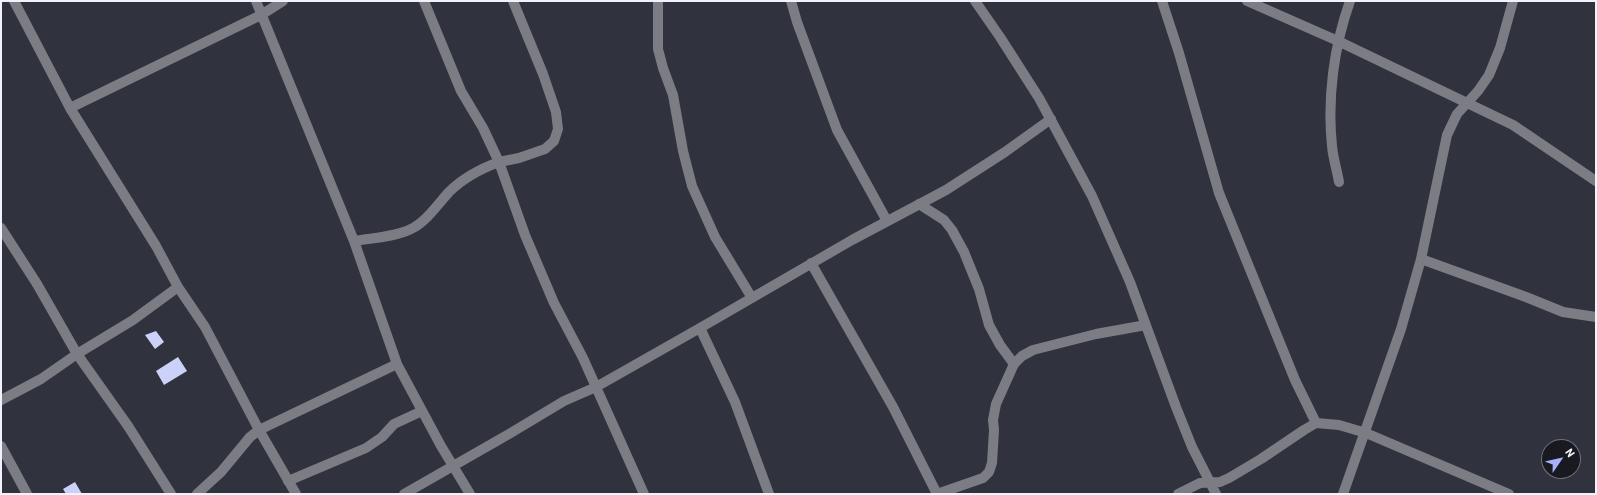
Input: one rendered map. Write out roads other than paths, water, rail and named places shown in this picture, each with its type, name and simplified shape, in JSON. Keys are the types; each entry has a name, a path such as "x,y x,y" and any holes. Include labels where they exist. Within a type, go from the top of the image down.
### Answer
{"street":[{"path":"14,1 70,108 156,246 178,287 205,328 259,430 296,494"},
{"path":"256,1 354,241 398,364 441,446 470,494"},
{"path":"70,108 261,15 282,1"},
{"path":"424,1 461,91 483,128 499,162 528,242 554,303 596,386 644,494"},
{"path":"354,241 399,233 410,229 418,225 451,190 474,172 499,162 519,158 545,149 554,141 558,129 556,112 543,74 513,1"},
{"path":"658,1 658,49 673,95 683,151 692,186 715,237 752,298"},
{"path":"791,1 809,56 837,130 887,221"},
{"path":"975,1 1000,37 1051,120 1092,196 1130,282 1192,447 1216,494"},
{"path":"1170,1 1164,6 1219,194 1295,380 1316,423"},
{"path":"1247,1 1338,41 1513,125 1596,181"},
{"path":"1339,182 1332,146 1330,112 1338,41 1350,1"},
{"path":"1344,494 1401,329 1421,259 1447,135 1457,114 1466,102 1478,91 1489,75 1500,48 1513,1"},
{"path":"404,494 564,401 596,386 887,221 946,190 1051,120"},
{"path":"919,204 944,220 952,230 964,252 979,289 989,326 1000,345 1014,364"},
{"path":"1,228 37,284 77,354 128,426 171,494"},
{"path":"1421,259 1563,312 1596,317"},
{"path":"811,264 893,407 937,494 983,478 989,472 992,463 994,430 993,420 996,404 1014,364 1022,356 1033,350 1096,334 1146,325"},
{"path":"1,400 41,379 77,354 133,320 178,287"},
{"path":"700,328 735,402 769,494"},
{"path":"197,494 221,472 250,437 259,430 398,364"},
{"path":"288,481 366,448 382,437 394,424 422,411"},
{"path":"1178,494 1200,483 1220,482 1229,478 1244,470 1316,423 1339,425 1366,433 1509,494"},
{"path":"1,446 27,494"}]}
